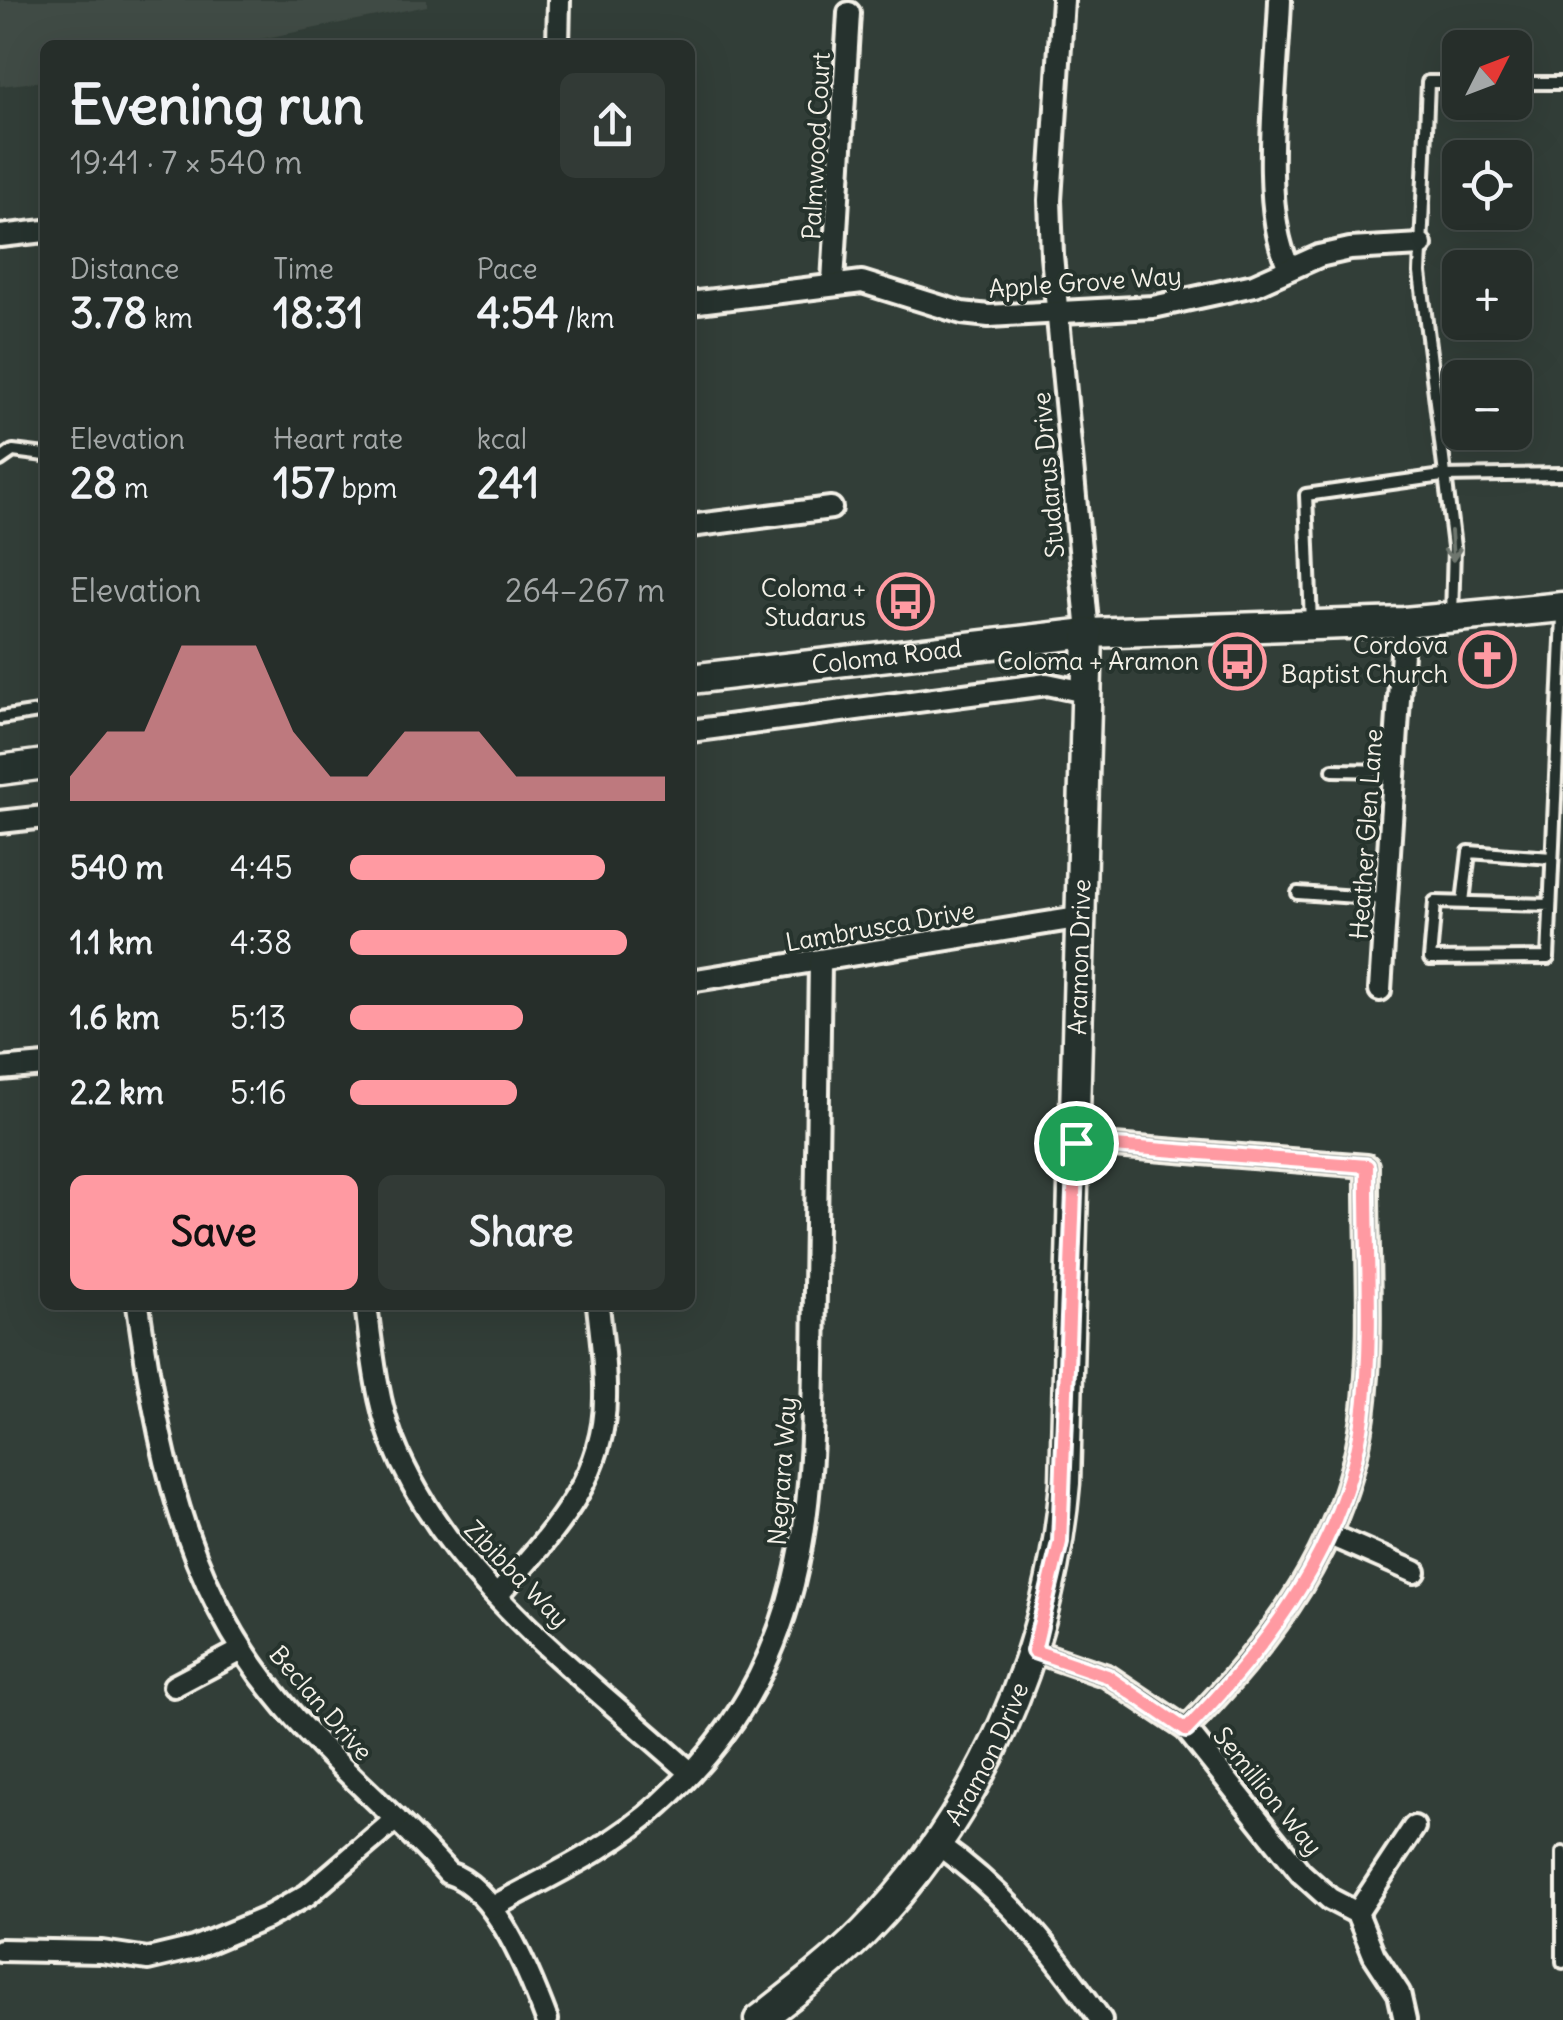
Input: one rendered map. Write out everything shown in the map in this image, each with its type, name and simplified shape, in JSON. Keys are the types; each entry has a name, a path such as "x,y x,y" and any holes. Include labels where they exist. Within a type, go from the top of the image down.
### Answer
{"street":[{"path":"558,40 559,0"},
{"name":"Studarus Drive","path":"1062,0 1050,200 1088,633"},
{"path":"1280,0 1273,208 1280,249 1289,267"},
{"name":"Palmwood Court","path":"833,282 849,13"},
{"path":"0,236 40,232"},
{"name":"Apple Grove Way","path":"695,303 833,282 878,284 962,313 1153,307 1254,285 1289,267 1350,249 1422,244"},
{"path":"695,525 831,508"},
{"name":"Coloma Road","path":"695,677 1088,633 1404,622 1563,608"},
{"name":"Heather Glen Lane","path":"1380,990 1404,622"},
{"name":"Aramon Drive","path":"759,2020 863,1932 937,1844 989,1755 1034,1651 1060,1542 1076,1143 1077,918 1088,633"},
{"name":"Coloma Road","path":"695,730 1047,684 1085,692"},
{"path":"0,770 40,765"},
{"path":"0,822 40,817"},
{"name":"Lambrusca Drive","path":"695,980 820,963 1077,918"},
{"name":"Negrara Way","path":"493,1907 622,1835 691,1773 740,1710 763,1670 798,1577 812,1479 820,963"},
{"path":"0,1069 40,1065"},
{"path":"1076,1143 1367,1166 1363,1416 1354,1462 1330,1535 1293,1604 1246,1668 1186,1730"},
{"name":"Beclan Drive","path":"139,1310 155,1425 181,1524 202,1578 242,1650 313,1738 448,1873 469,1879 493,1907 547,2020"},
{"name":"Zibibba Way","path":"367,1310 376,1379 406,1473 452,1547 497,1596 691,1773"},
{"path":"497,1596 567,1515 597,1452 606,1397 598,1310"},
{"path":"1330,1535 1415,1572"},
{"path":"174,1686 242,1650"},
{"name":"Semillion Way","path":"1034,1651 1107,1676 1186,1730 1302,1873 1330,1899 1357,1914"},
{"path":"0,1950 102,1952 148,1959 194,1948 266,1918 306,1895 396,1818"},
{"path":"1404,2020 1399,1992 1374,1955 1357,1914 1414,1827"},
{"path":"937,1844 997,1889 1101,2020"}],"lane":[{"path":"1442,82 1428,82 1420,273 1438,409 1442,476 1454,547 1452,618"},
{"path":"1532,82 1563,83"},
{"path":"0,460 14,451 40,454"},
{"path":"1311,624 1306,495 1442,476 1563,474"},
{"path":"1550,905 1435,902 1430,959 1548,958 1563,616"},
{"path":"0,718 40,712"},
{"path":"1333,770 1395,772"},
{"path":"1462,902 1469,852 1552,858"},
{"path":"1298,893 1386,898"},
{"path":"1563,1853 1563,1962"}],"shaded area":[{"path":"0,0 427,0 427,6 256,40 40,40 40,82 0,86"}],"place":[{"name":"Coloma + Studarus","path":"905,602"},
{"name":"Cordova Baptist Church","path":"1487,659"},
{"name":"Coloma + Aramon","path":"1238,661"}],"route":[{"path":"1076,1143 1367,1166 1366,1383 1354,1462 1341,1507 1293,1604 1246,1668 1186,1730 1139,1694 1107,1676 1034,1651 1060,1542 1065,1482 1076,1143"}]}
